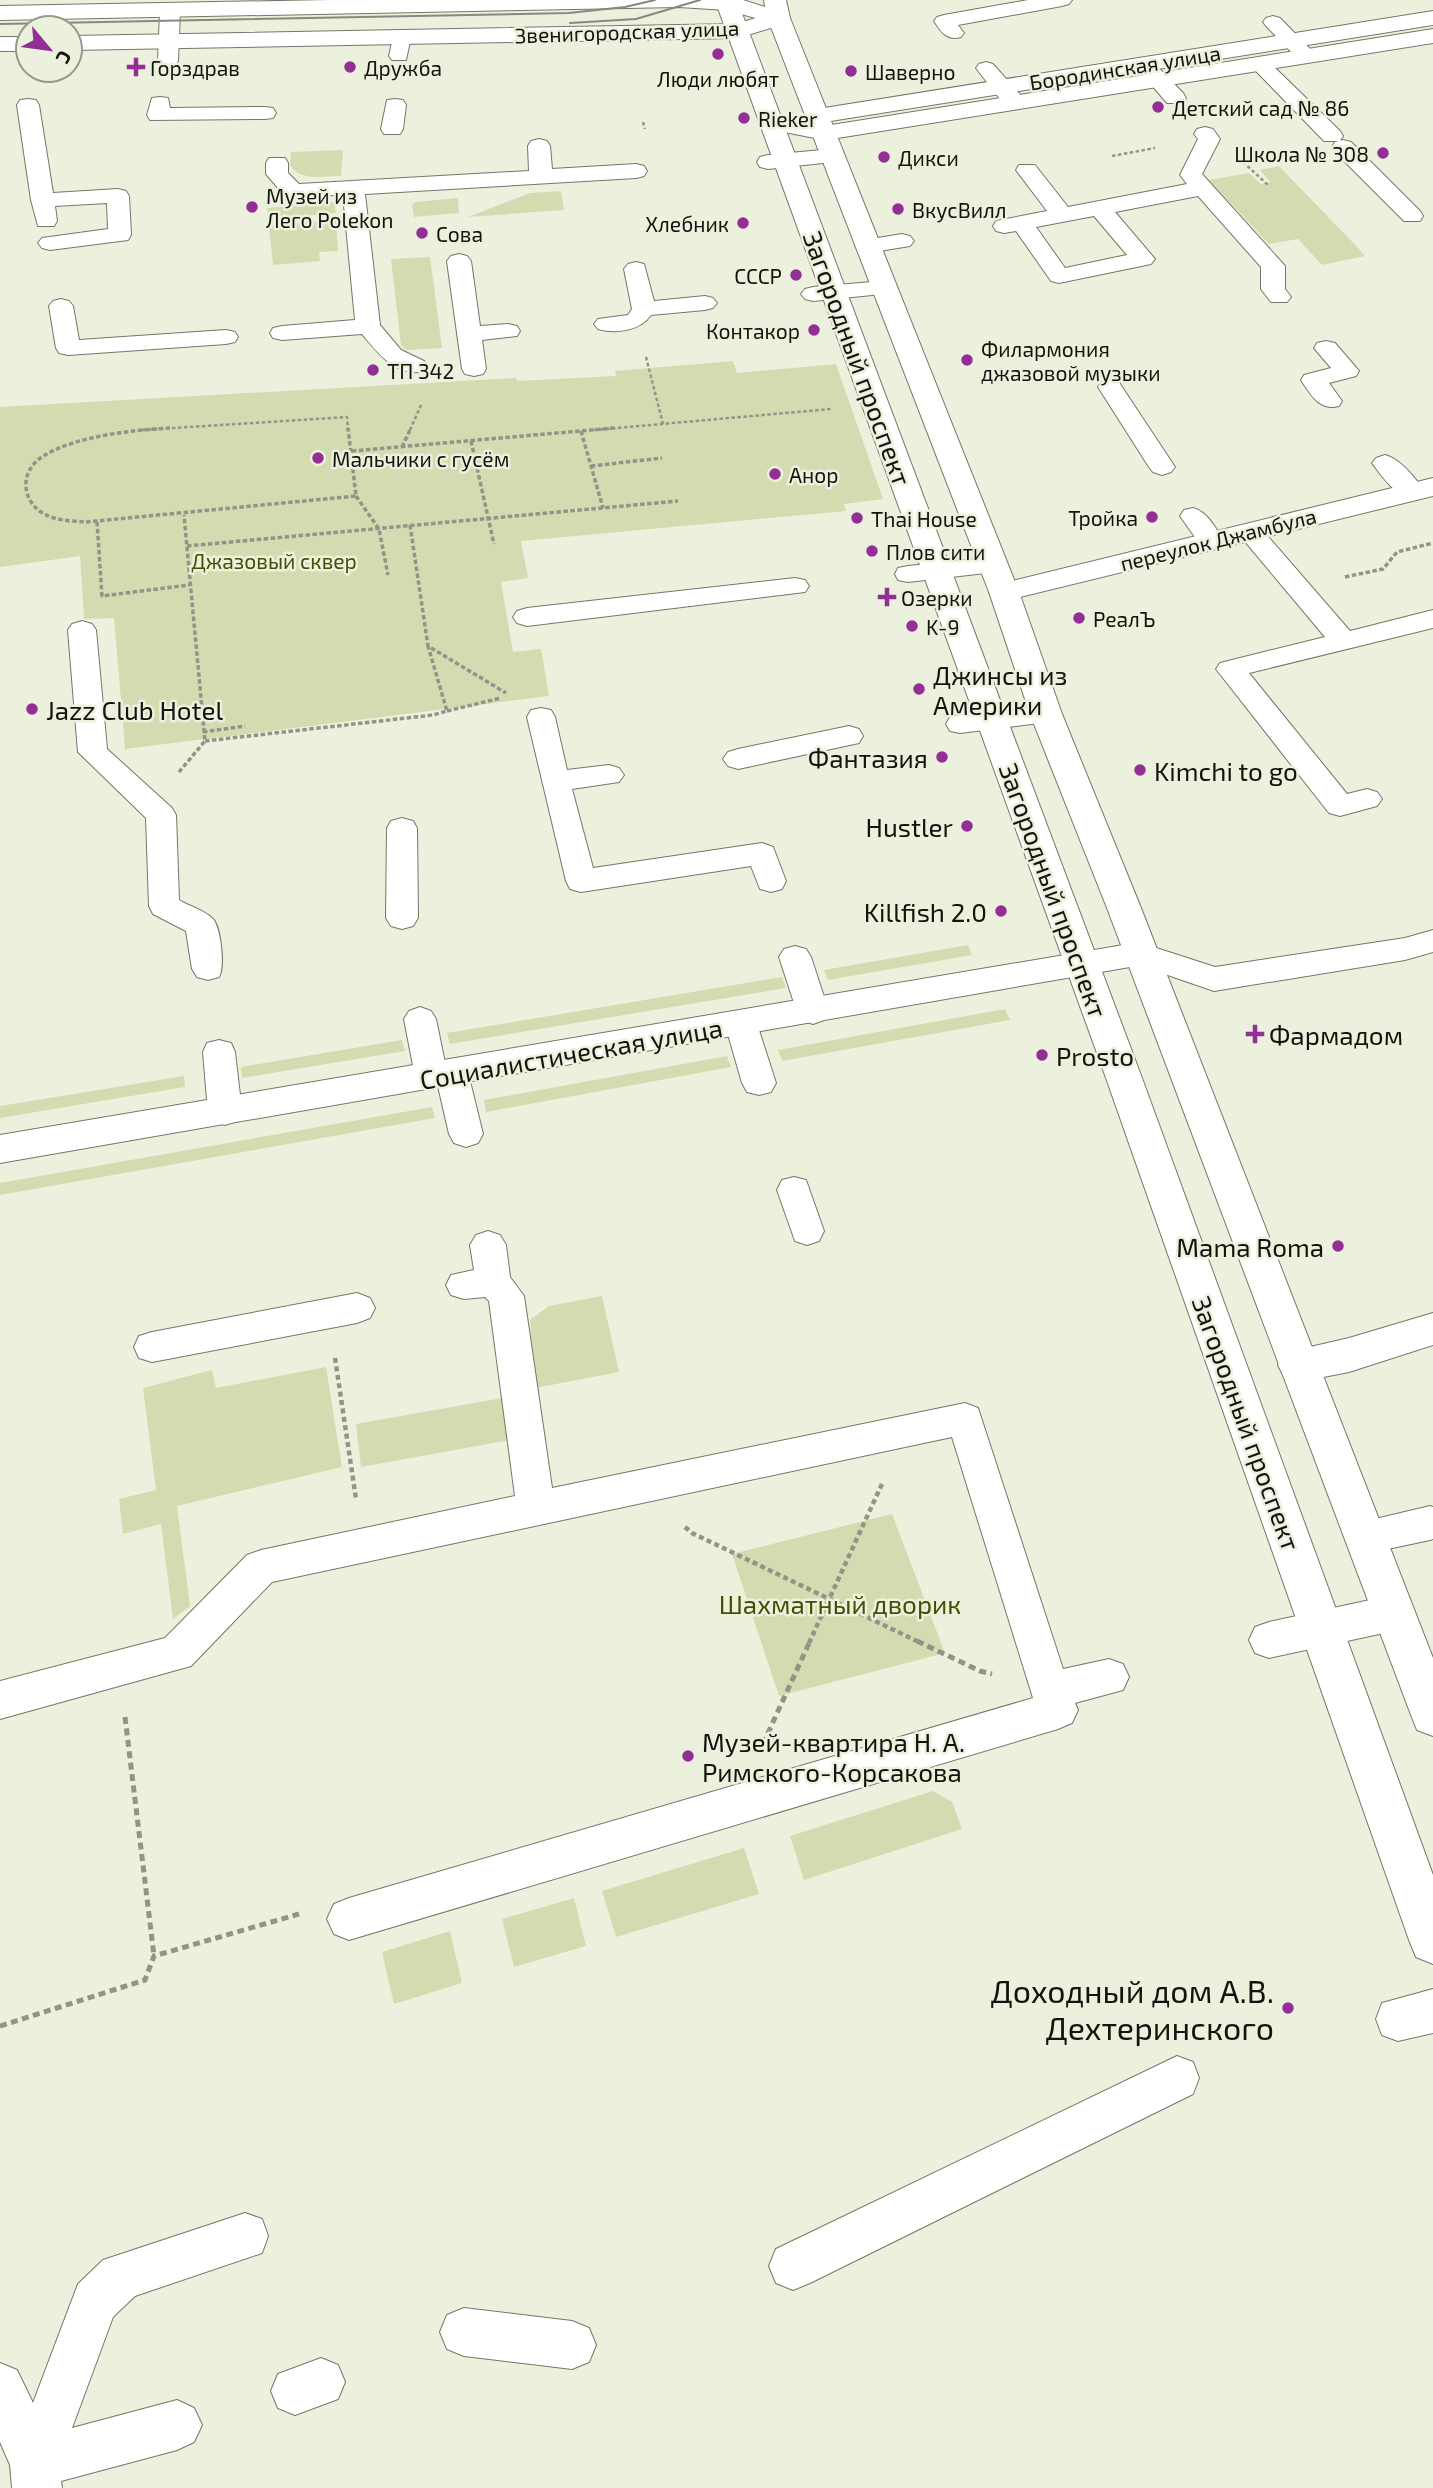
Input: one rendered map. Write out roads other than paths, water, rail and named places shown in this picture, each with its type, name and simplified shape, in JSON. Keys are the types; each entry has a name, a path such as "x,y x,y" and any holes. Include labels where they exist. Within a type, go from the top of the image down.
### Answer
{"street":[{"name":"Звенигородская улица","path":"84,18 170,11 402,3 680,0 731,11"},
{"name":"Звенигородская улица","path":"84,44 169,51 400,46 731,11 777,9"},
{"name":"Загородный проспект","path":"777,9 1433,1715"},
{"name":"Загородный проспект","path":"731,11 772,123 777,161 976,722 1082,965 1433,1940"},
{"name":"Бородинская улица","path":"1152,72 1260,64 1298,49 1433,18"},
{"name":"Бородинская улица","path":"825,135 1008,95 1298,49 1433,36"},
{"name":"переулок Джамбула","path":"998,578 1211,541 1422,490"},
{"name":"Социалистическая улица","path":"0,1149 1141,954"},
{"path":"1298,1365 1349,1355 1433,1328"}],"lane":[{"path":"954,33 944,21 1062,0"},
{"path":"169,51 170,11"},
{"path":"1273,22 1298,49"},
{"path":"1260,64 1412,216"},
{"path":"986,68 1008,95"},
{"path":"1152,72 1175,98"},
{"path":"160,103 158,115 265,113"},
{"path":"28,105 42,200 51,249 120,235 118,196 42,200"},
{"path":"393,129 395,105"},
{"path":"772,123 825,135"},
{"path":"1205,134 1209,139 1191,175 1273,266 1273,289 1279,297"},
{"path":"777,161 825,135"},
{"path":"539,146 541,178"},
{"path":"277,163 278,174 293,191 636,172"},
{"path":"1027,170 1063,216"},
{"path":"353,187 368,326 392,355 415,366"},
{"path":"1101,209 1143,259 1059,276 1013,225 1203,188"},
{"path":"867,246 902,242"},
{"path":"458,261 474,369"},
{"path":"636,269 644,309"},
{"path":"823,293 884,288"},
{"path":"606,324 635,321 644,309 705,303"},
{"path":"61,306 68,348 226,337"},
{"path":"282,333 368,326"},
{"path":"469,334 508,331"},
{"path":"1326,348 1347,371 1313,380 1330,401"},
{"path":"1110,387 1162,467"},
{"path":"1385,463 1422,490"},
{"path":"1193,516 1211,541"},
{"path":"1250,532 1343,640"},
{"path":"922,572 998,578"},
{"path":"527,617 795,586"},
{"path":"1367,799 1340,806 1230,669 1433,620"},
{"path":"82,630 93,752 161,815 164,906 201,925 208,968"},
{"path":"976,722 1046,714"},
{"path":"541,717 581,881 762,854 771,881"},
{"path":"738,760 800,744 849,736"},
{"path":"555,781 609,775"},
{"path":"402,828 402,918"},
{"path":"1141,954 1214,979 1405,949 1433,941"},
{"path":"795,957 813,1012"},
{"path":"420,1019 466,1134"},
{"path":"741,1024 759,1083"},
{"path":"219,1052 225,1112"},
{"path":"793,1191 807,1231"},
{"path":"488,1245 478,1284 506,1296 536,1509"},
{"path":"152,1347 342,1310"},
{"path":"0,1700 177,1653 261,1567 965,1419 1058,1710 349,1919"},
{"path":"1364,1537 1430,1524"},
{"path":"1269,1640 1393,1614"},
{"path":"1050,1690 1109,1677"},
{"path":"793,2266 1177,2078"},
{"path":"36,2476 95,2301 120,2277 246,2236"},
{"path":"464,2332 572,2345"},
{"path":"0,2387 36,2476"},
{"path":"36,2476 177,2425"}],"tram line":[{"path":"0,24 569,13 625,7 655,0"},
{"path":"570,23 636,19 700,0"}],"place":[{"name":"Люди любят","path":"718,54"},
{"name":"Горздрав","path":"136,67"},
{"name":"Дружба","path":"350,67"},
{"name":"Шаверно","path":"851,71"},
{"name":"Детский сад № 86","path":"1158,107"},
{"name":"Rieker","path":"744,118"},
{"name":"Школа № 308","path":"1383,153"},
{"name":"Дикси","path":"884,157"},
{"name":"Музей из Лего Polekon","path":"252,207"},
{"name":"ВкусВилл","path":"898,209"},
{"name":"Хлебник","path":"743,223"},
{"name":"Сова","path":"422,233"},
{"name":"СССР","path":"796,275"},
{"name":"Контакор","path":"814,330"},
{"name":"Филармония джазовой музыки","path":"967,360"},
{"name":"ТП 342","path":"373,370"},
{"name":"Мальчики с гусём","path":"318,458"},
{"name":"Анор","path":"775,474"},
{"name":"Тройка","path":"1152,517"},
{"name":"Thai House","path":"857,518"},
{"name":"Плов сити","path":"872,551"},
{"name":"Озерки","path":"887,597"},
{"name":"РеалЪ","path":"1079,618"},
{"name":"K-9","path":"912,626"},
{"name":"Джинсы из Америки","path":"919,689"},
{"name":"Jazz Club Hotel","path":"32,709"},
{"name":"Фантазия","path":"942,757"},
{"name":"Kimchi to go","path":"1140,770"},
{"name":"Hustler","path":"967,826"},
{"name":"Killfish 2.0","path":"1001,911"},
{"name":"Фармадом","path":"1255,1034"},
{"name":"Prosto","path":"1042,1055"},
{"name":"Mama Roma","path":"1338,1246"},
{"name":"Музей-квартира Н. А. Римского-Корсакова","path":"688,1756"},
{"name":"Доходный дом А.В. Дехтеринского","path":"1288,2008"}],"park label":[{"name":"Джазовый сквер","path":"274,560"},
{"name":"Шахматный дворик","path":"840,1603"}]}
